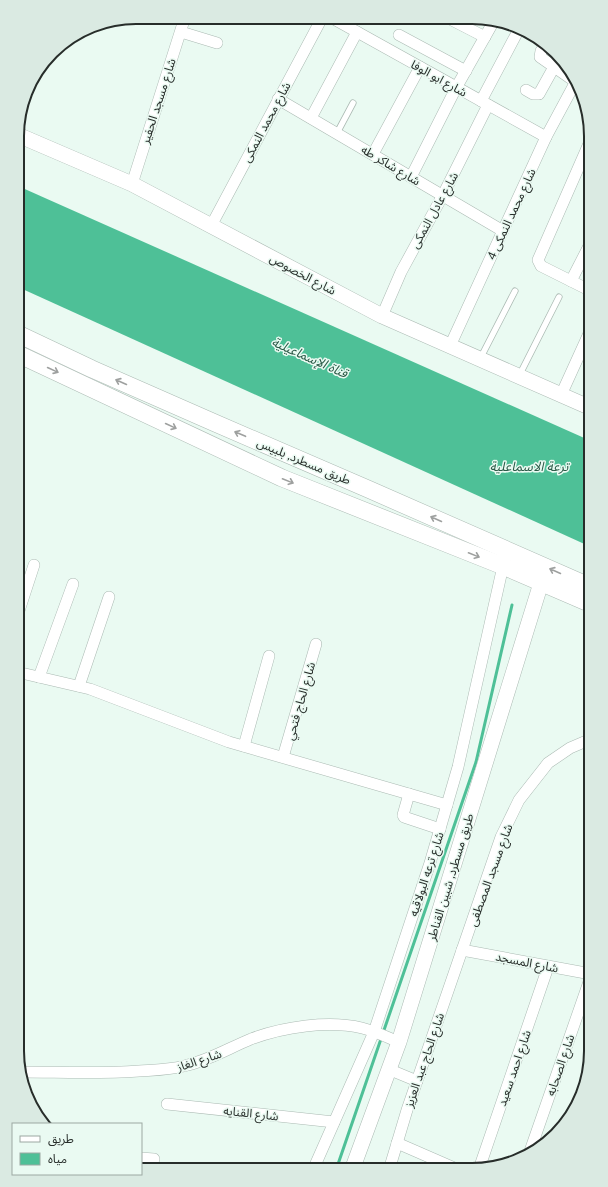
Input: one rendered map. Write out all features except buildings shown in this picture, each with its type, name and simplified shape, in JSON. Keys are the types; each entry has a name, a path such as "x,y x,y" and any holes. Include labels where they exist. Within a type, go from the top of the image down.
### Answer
{"main road":[{"name":"شارع الخصوص","path":"24,138 132,184 382,316 584,405"},
{"name":"طريق مسطرد, بلبيس","path":"24,337 207,420 584,584"},
{"name":"طريق مسطرد, بلبيس","path":"24,357 282,478 503,566 584,601"},
{"name":"طريق مسطرد, شبين القناطر","path":"354,1163 399,1042 541,583"}],"street":[{"name":"شارع مسجد الحفير","path":"132,184 183,24"},
{"name":"شارع محمد النمكى","path":"211,226 319,24"},
{"name":"شارع ابو الوفا","path":"343,24 546,138"},
{"path":"460,24 485,37"},
{"path":"410,177 456,88 491,26"},
{"path":"181,32 217,43"},
{"path":"311,118 357,32"},
{"name":"شارع عادل النمكى","path":"382,316 401,272 443,195 517,34"},
{"path":"399,35 466,71"},
{"path":"542,49 540,51 540,57 566,75"},
{"path":"373,154 420,67"},
{"path":"526,90 533,94 539,94 554,67"},
{"name":"شارع محمد النمكى 4","path":"450,346 546,138 573,87"},
{"name":"شارع شاكر طه","path":"278,99 503,231"},
{"path":"584,155 538,260 541,266 584,288"},
{"path":"571,281 584,256"},
{"path":"561,395 584,344"},
{"path":"24,598 34,565"},
{"name":"شارع ترعه البولاقيه","path":"316,1163 374,1032 428,870 458,767 503,566"},
{"path":"39,677 73,584"},
{"path":"79,686 109,597"},
{"name":"شارع الحاج فتحي","path":"283,757 316,644"},
{"path":"244,746 269,656"},
{"path":"24,674 79,686 108,695 210,736 447,805"},
{"name":"شارع مسجد المصطفى","path":"462,950 501,837 519,800 548,763 570,748 584,742"},
{"path":"410,794 403,815 404,817 440,829"},
{"name":"شارع المسجد","path":"462,950 584,974"},
{"name":"شارع الحاج عبد العزيز","path":"391,1163 417,1081 462,950"},
{"name":"شارع احمد سعيد","path":"481,1163 548,966"},
{"name":"شارع الصحابه","path":"532,1145 584,995"},
{"name":"شارع الغاز","path":"26,1072 116,1073 167,1070 202,1061 251,1039 270,1033 295,1028 338,1025 356,1027 374,1032 399,1042"},
{"path":"388,1069 417,1081"},
{"name":"شارع القنايه","path":"167,1104 334,1122"},
{"path":"397,1143 443,1163"},
{"path":"142,1158 154,1159"}],"lane":[{"path":"337,133 353,103"},
{"path":"480,359 515,291"},
{"path":"518,376 558,297"}],"water":[{"name":"ترعة الاسماعلية","path":"24,189 584,438 584,544 24,290"}],"waterway":[{"path":"338,1163 476,762 512,605"}],"water label":[{"name":"قناة الإسماعيلية","path":"310,357"}]}
